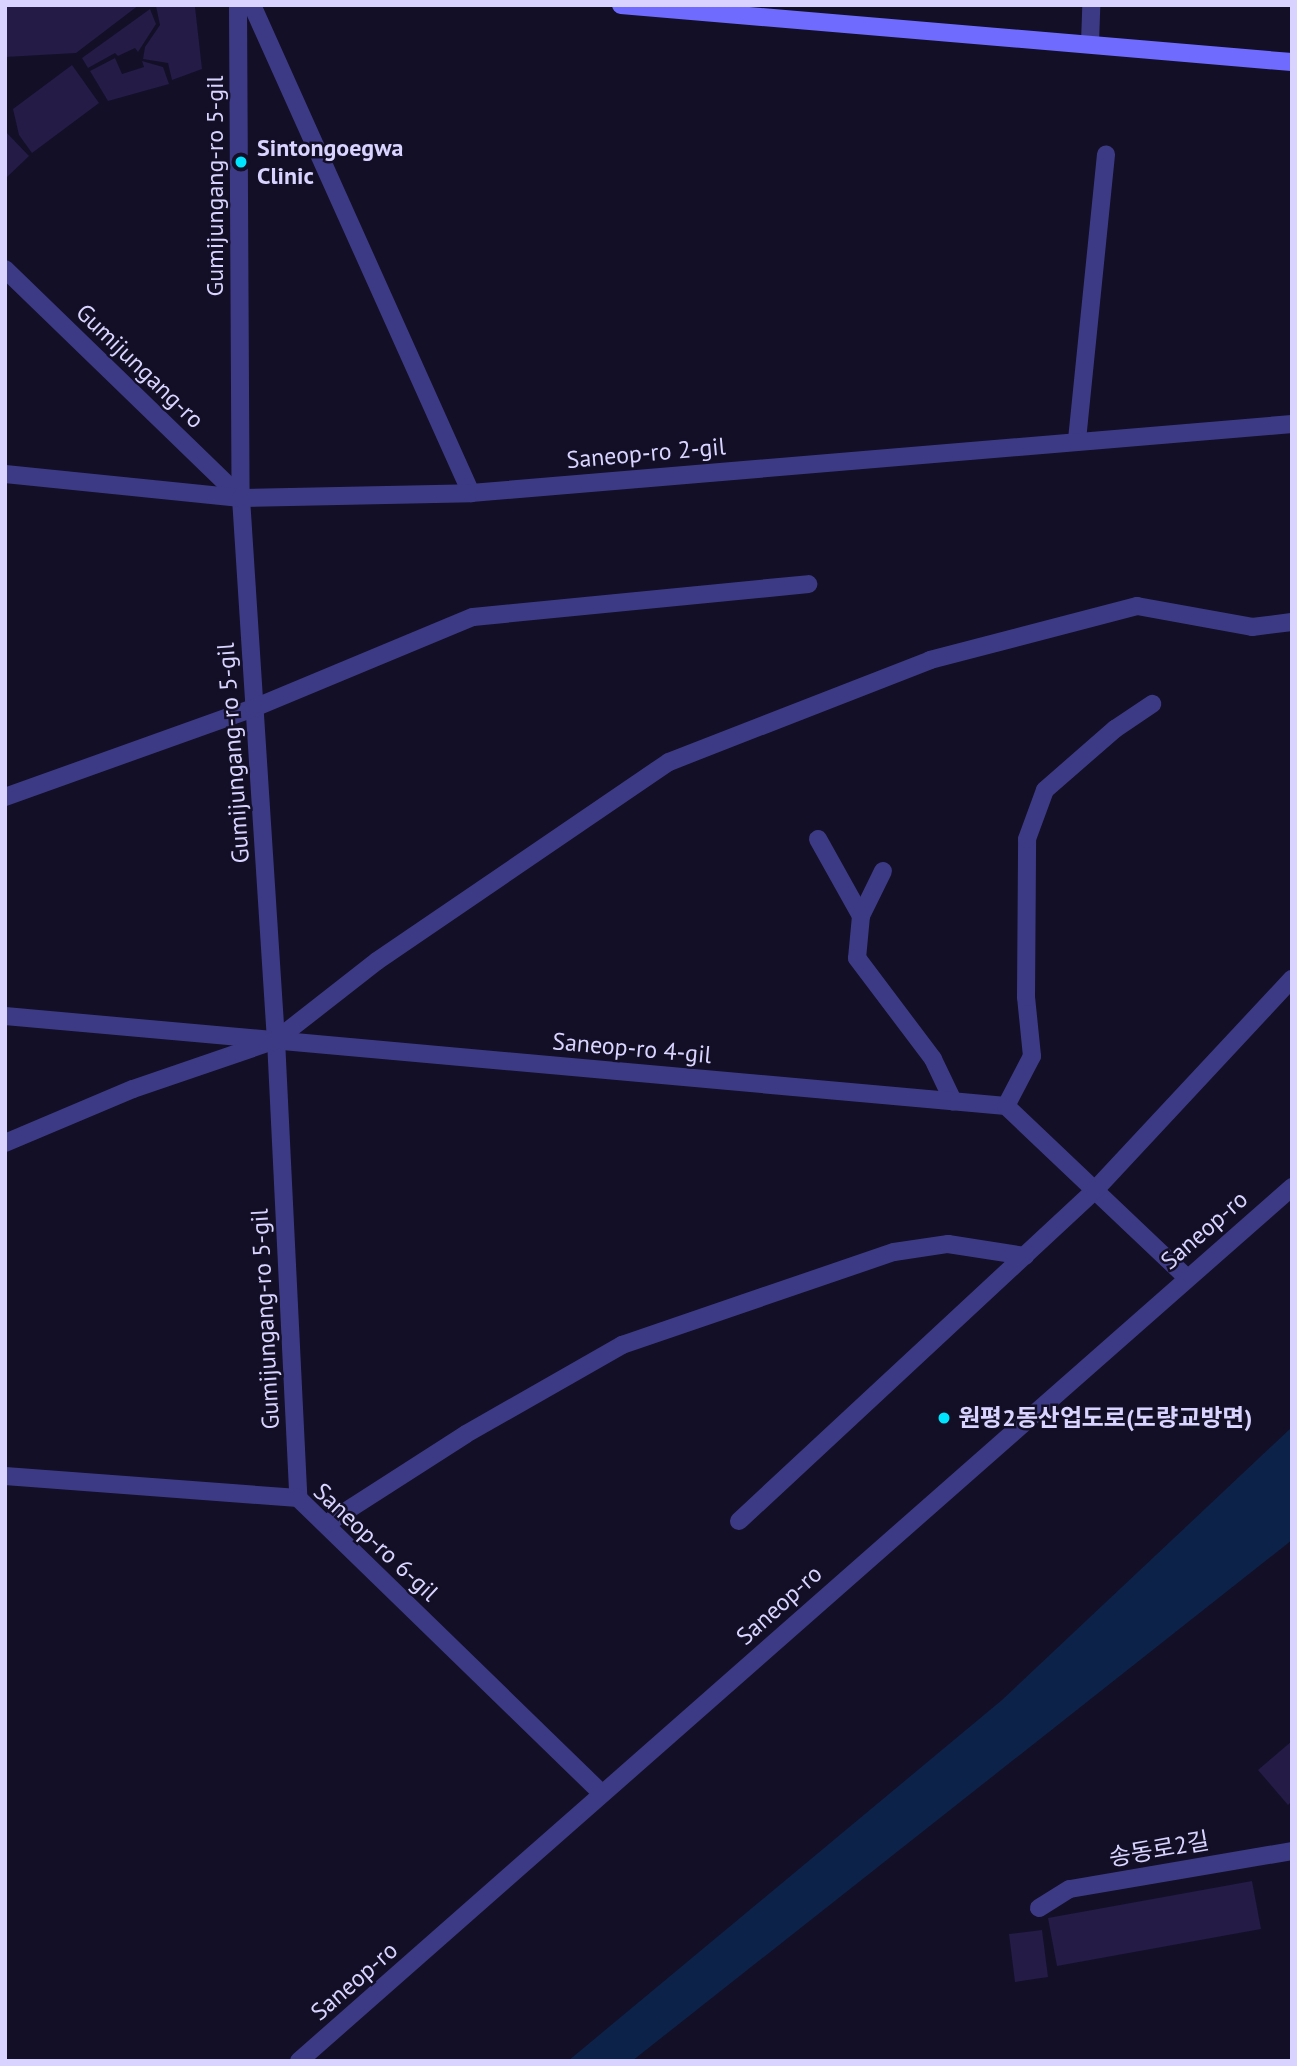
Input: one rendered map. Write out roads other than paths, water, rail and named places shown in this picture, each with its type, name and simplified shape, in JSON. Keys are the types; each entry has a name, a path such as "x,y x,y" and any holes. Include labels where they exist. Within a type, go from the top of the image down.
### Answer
{"main road":[{"path":"621,5 1292,62"}],"street":[{"name":"Gumijungang-ro 5-gil","path":"239,5 241,498 276,1040 298,1498"},
{"path":"252,5 471,494"},
{"path":"1090,43 1091,5"},
{"path":"1077,440 1106,153"},
{"name":"Gumijungang-ro","path":"5,269 241,498"},
{"name":"Saneop-ro 2-gil","path":"5,474 241,498 471,494 1077,440 1292,424"},
{"path":"5,797 254,708 473,617 808,584"},
{"path":"5,1143 133,1089 276,1040 377,961 669,762 930,660 1137,606 1252,627 1292,622"},
{"path":"1152,704 1115,729 1045,790 1027,839 1026,997 1032,1056 1006,1106 1186,1277"},
{"path":"818,839 861,916"},
{"path":"883,871 861,916 857,958 933,1059 953,1101"},
{"path":"739,1521 1095,1190 1292,979"},
{"name":"Saneop-ro 4-gil","path":"5,1016 1006,1106"},
{"name":"Saneop-ro","path":"299,2061 1186,1277 1292,1187"},
{"path":"326,1524 466,1434 622,1345 894,1252 948,1244 1025,1256"},
{"name":"Saneop-ro 6-gil","path":"5,1476 298,1498 602,1794"},
{"name":"송동로2길","path":"1039,1908 1070,1889 1292,1851"}],"water":[{"path":"1292,1427 1292,1540 632,2061 568,2061 1002,1700"}],"place":[{"name":"Sintongoegwa Clinic","path":"241,162"},
{"name":"원평2동산업도로(도량교방면)","path":"944,1418"}]}
